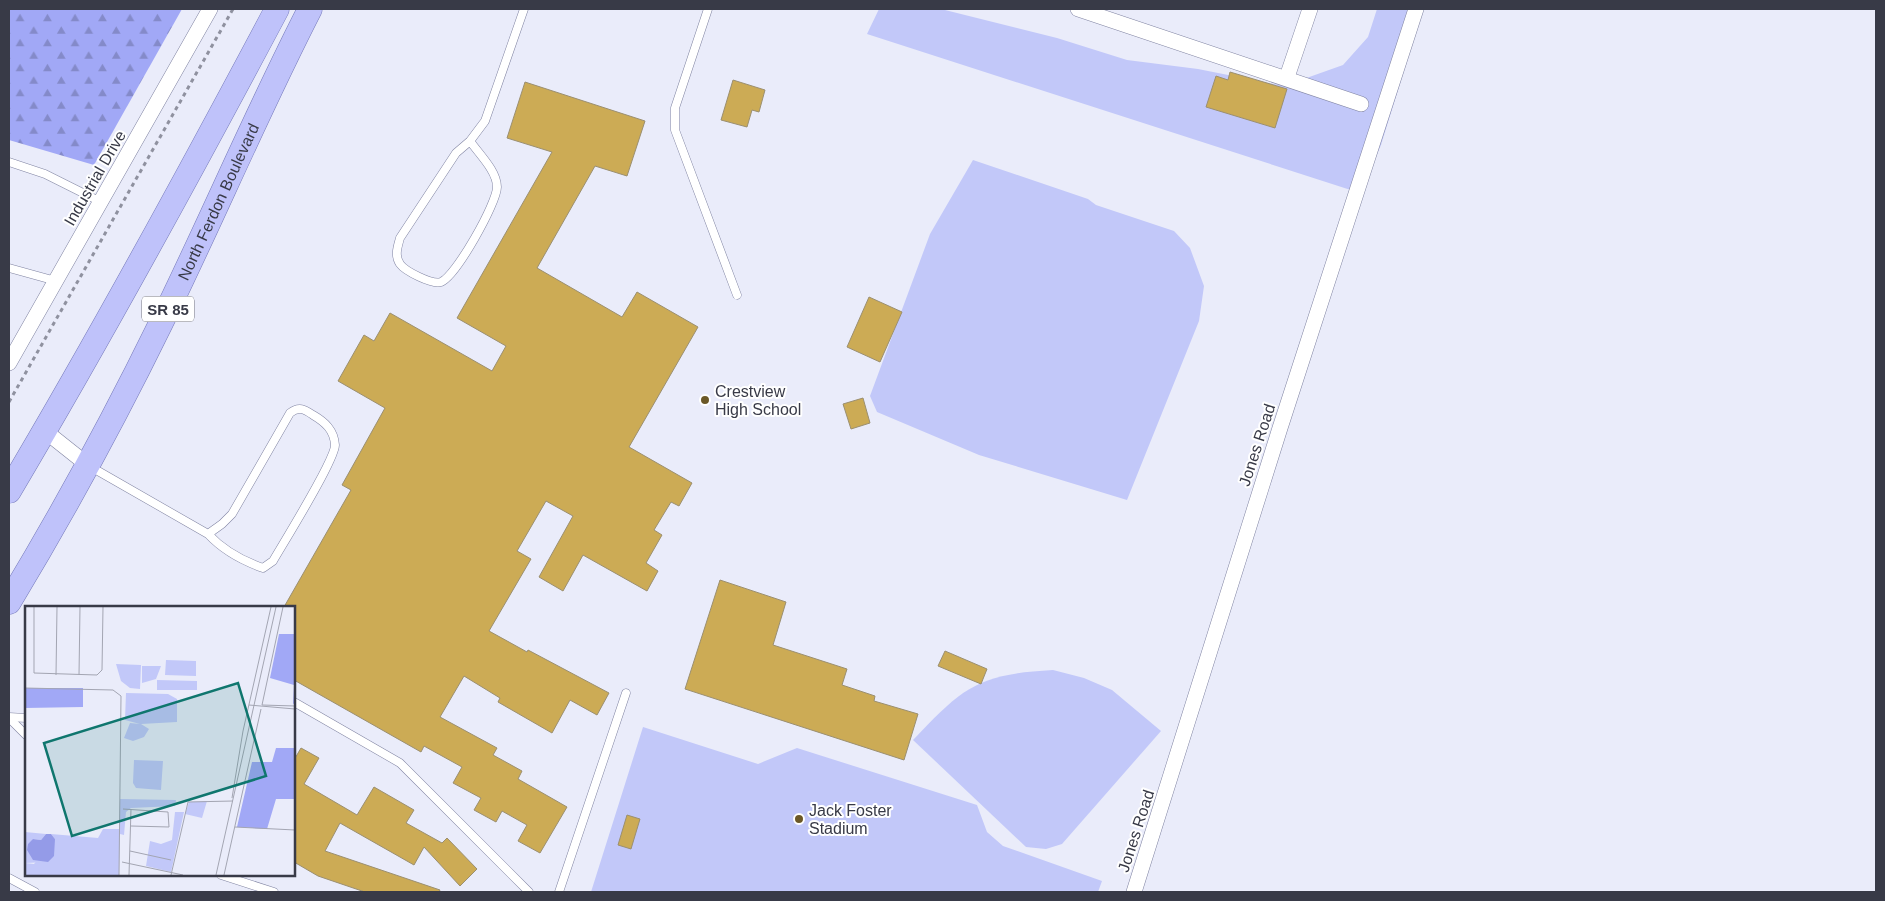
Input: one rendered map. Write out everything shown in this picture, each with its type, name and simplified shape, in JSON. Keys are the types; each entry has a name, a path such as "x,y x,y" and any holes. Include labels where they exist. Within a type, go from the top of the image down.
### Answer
{"main road":[{"name":"North Ferdon Boulevard","path":"9,491 45,431 229,101 277,9"},
{"name":"North Ferdon Boulevard","path":"9,602 89,466 162,322 282,62 310,9"}],"street":[{"name":"Industrial Drive","path":"9,363 14,345 56,280 210,9"},
{"path":"1078,9 1287,77 1361,104"},
{"path":"1287,77 1310,9"},
{"name":"Jones Road","path":"1134,892 1280,428 1416,9"},
{"path":"45,431 89,466"}],"lane":[{"path":"470,141 493,172 497,186 495,201 452,273 440,282 428,282 400,264 396,252 400,238 456,153 470,141 485,121 524,9"},
{"path":"708,9 675,108 674,124 691,176 737,294"},
{"path":"9,162 45,174 101,202"},
{"path":"11,269 56,280"},
{"path":"89,466 208,534 216,543 253,565 263,568 273,561 333,455 333,434 324,422 303,408 296,409 290,414 232,514 208,534"},
{"path":"559,892 626,693"},
{"path":"295,703 400,763 529,892"},
{"path":"9,718 25,718"},
{"path":"9,718 25,734"},
{"path":"224,876 274,892"},
{"path":"9,878 35,892"}],"path":[{"path":"9,402 233,9"}],"shaded area":[{"path":"879,9 941,9 1057,38 1127,60 1198,69 1284,86 1343,65 1368,37 1377,9 1423,9 1381,145 1360,193 867,34"},
{"path":"973,160 1088,199 1096,205 1174,231 1190,248 1204,286 1199,321 1127,500 979,455 877,412 870,396 930,234"},
{"path":"1053,670 1084,678 1112,690 1161,731 1062,844 1046,849 1026,847 913,740 945,707 974,687 1007,675"},
{"name":"Jack Foster Stadium","path":"643,727 758,764 797,748 977,805 987,832 1003,846 1102,881 1098,892 591,892"}],"green space":[{"path":"9,9 182,9 94,165 9,140"}],"building":[{"path":"1230,72 1287,89 1275,128 1206,107 1216,76 1228,80"},
{"path":"733,80 765,90 759,112 752,110 747,127 721,120"},
{"path":"525,82 645,121 627,176 595,166 537,268 622,317 637,292 698,327 629,447 692,483 679,506 671,502 654,530 662,535 646,563 658,571 647,591 583,555 563,591 539,577 573,516 546,501 517,551 531,559 489,631 609,693 597,715 570,700 552,733 498,702 500,698 464,676 440,717 497,748 493,755 522,771 518,779 567,807 540,853 518,841 527,825 502,811 496,822 474,810 481,798 453,783 462,767 424,746 421,752 295,681 295,606 285,606 351,490 342,485 385,408 338,381 364,335 374,341 390,313 492,371 506,346 457,318 552,152 507,138"},
{"path":"869,297 902,312 880,362 847,347"},
{"path":"863,398 870,423 851,429 843,404"},
{"path":"720,580 786,602 773,645 847,669 842,685 875,696 874,701 918,714 904,760 685,689"},
{"path":"945,651 987,669 981,684 938,666"},
{"path":"301,748 319,758 304,784 357,815 374,787 414,810 406,823 442,843 447,838 477,869 460,886 424,847 414,865 340,823 325,851 440,890 439,892 365,892 318,876 295,863 295,758"},
{"path":"627,815 640,819 631,849 618,845"}],"place":[{"name":"Crestview High School","path":"705,400"},
{"name":"Jack Foster Stadium","path":"799,819"}]}
